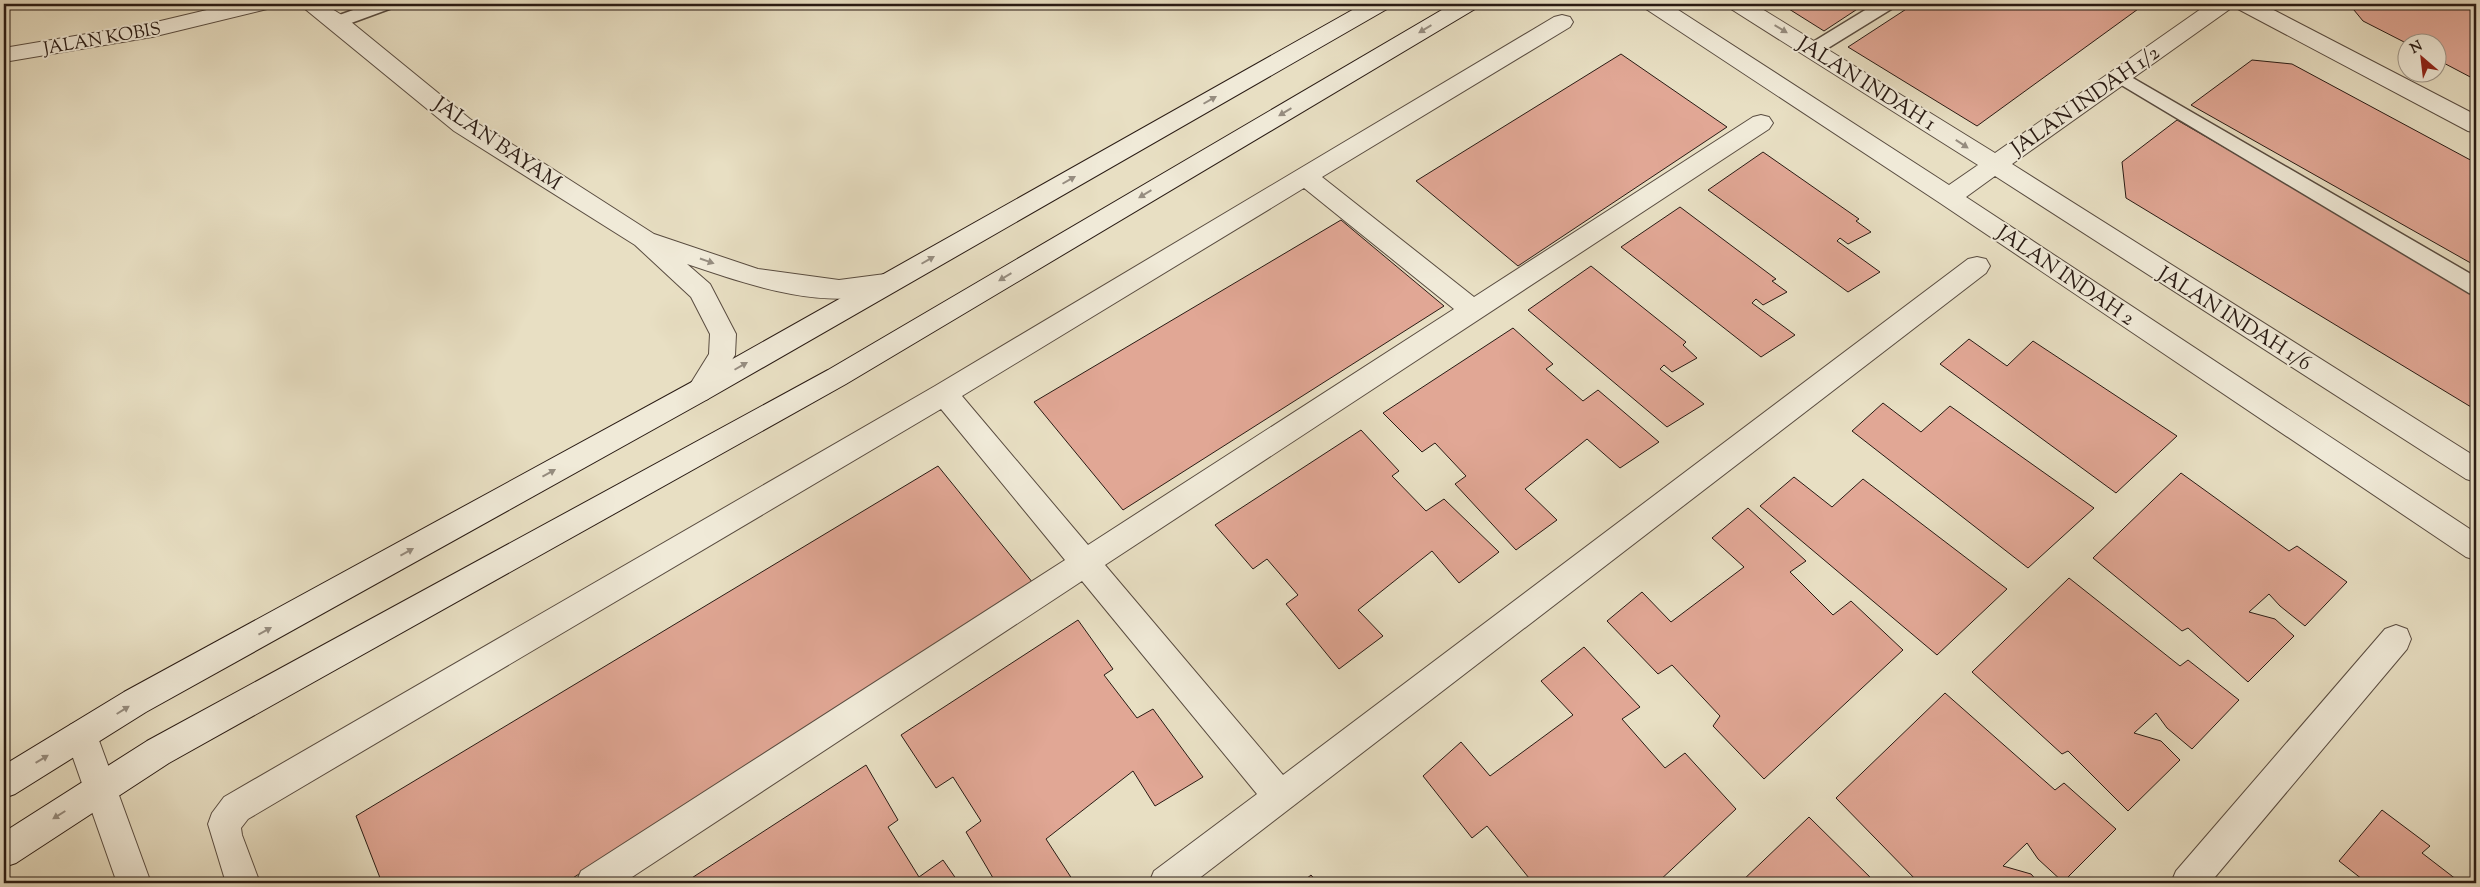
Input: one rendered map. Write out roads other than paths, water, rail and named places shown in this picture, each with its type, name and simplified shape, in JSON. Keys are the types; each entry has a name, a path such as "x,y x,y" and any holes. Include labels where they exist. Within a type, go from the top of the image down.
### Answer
{"street":[{"name":"JALAN KOBIS","path":"4,55 152,30 258,4"},
{"name":"JALAN BAYAM","path":"310,4 338,22 462,125 537,170 644,239 701,291 723,334 722,356 699,390"},
{"path":"4,783 135,702 699,390 1379,4"},
{"path":"4,851 158,752 838,377 1467,4"},
{"name":"JALAN INDAH 2","path":"1654,4 1949,197 2476,548"},
{"name":"JALAN INDAH 1","path":"1739,4 1814,49 1994,164"},
{"name":"JALAN INDAH 1/2","path":"1949,197 2222,4"},
{"path":"2246,4 2476,125"},
{"path":"243,883 224,824 236,808 944,394 1562,22"},
{"path":"593,883 1761,124"},
{"name":"JALAN INDAH 1/6","path":"1994,164 2476,471"},
{"path":"1306,177 1474,310"},
{"name":"JALAN BAYAM","path":"644,239 757,278 838,290 885,284"},
{"path":"1166,883 1977,266"},
{"path":"944,394 1280,796"},
{"path":"2188,883 2396,639"},
{"path":"81,735 134,883"}],"lane":[{"path":"338,22 386,4"},
{"path":"1814,49 1886,4"},
{"path":"2119,76 2476,287"}]}
